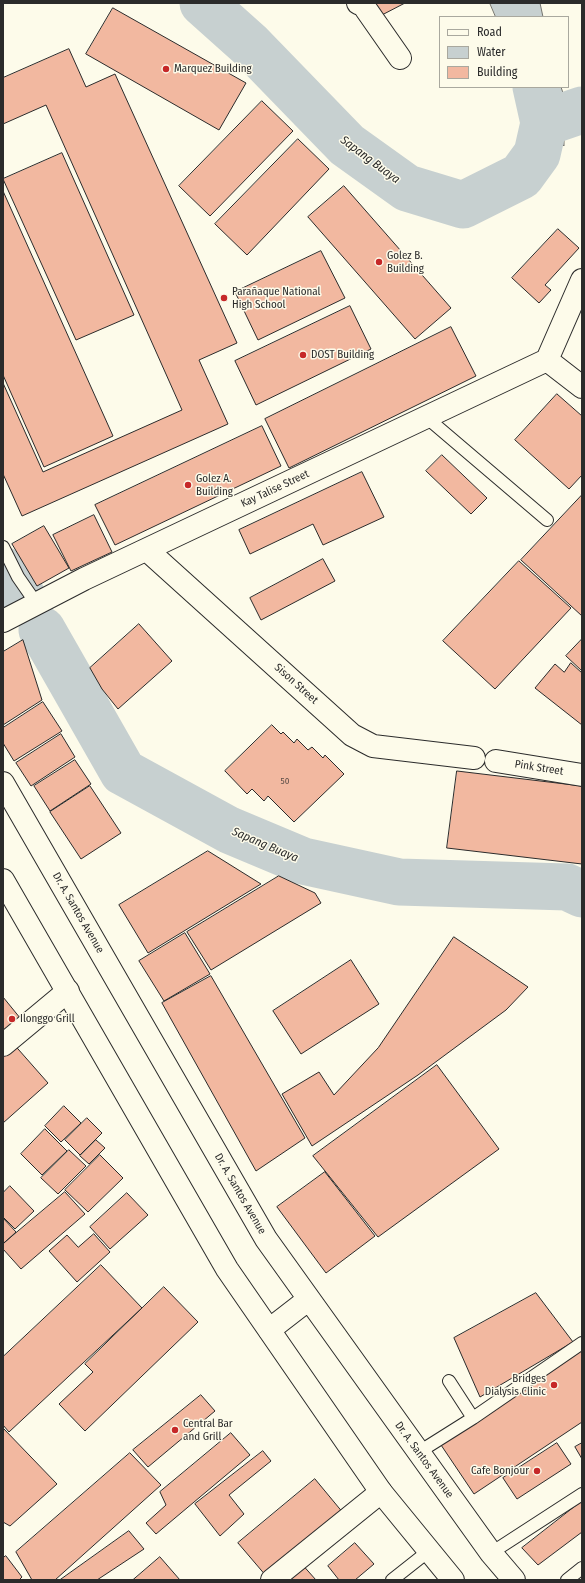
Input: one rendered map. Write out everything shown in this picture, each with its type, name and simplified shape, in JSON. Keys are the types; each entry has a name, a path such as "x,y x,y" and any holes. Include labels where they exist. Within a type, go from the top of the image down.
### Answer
{"main road":[{"path":"358,3 363,5 400,58"},
{"path":"582,280 547,360 582,387"},
{"name":"Kay Talise Street","path":"3,620 547,360"},
{"name":"Sison Street","path":"147,550 352,735 374,746 474,758"},
{"name":"Pink Street","path":"496,761 582,775"},
{"name":"Dr. A. Santos Avenue","path":"3,783 266,1239 491,1553 514,1580"},
{"path":"3,880 227,1269 381,1492 453,1580"},
{"path":"3,1045 68,991"},
{"path":"269,1330 309,1299"},
{"path":"272,1580 381,1492"}],"lane":[{"path":"426,418 547,520"},
{"path":"3,547 18,577 36,603"},
{"path":"418,1452 473,1418 582,1343"},
{"path":"449,1382 473,1418"},
{"path":"491,1553 582,1494"},
{"path":"392,1580 430,1550"},
{"path":"568,1580 582,1568"}],"water":[{"path":"490,3 540,3 543,16 496,16"},
{"path":"521,88 561,88 564,96 564,146 526,106"}],"building":[{"path":"373,3 405,3 380,16"},
{"name":"Marquez Building","path":"113,8 246,83 219,130 86,54"},
{"path":"69,49 86,87 115,74 237,343 199,360 228,424 22,516 3,474 3,383 43,472 182,410 46,105 3,124 3,78"},
{"path":"262,101 293,131 210,216 179,186"},
{"path":"298,139 329,169 247,255 215,224"},
{"path":"62,153 134,315 76,340 3,179"},
{"name":"Golez B. Building","path":"344,186 451,308 415,339 308,217"},
{"path":"3,191 113,436 44,467 3,375"},
{"path":"558,229 579,248 545,285 551,290 539,303 512,278"},
{"path":"321,251 345,298 258,340 235,292"},
{"name":"DOST Building","path":"350,306 371,349 256,405 235,361"},
{"path":"451,327 476,376 289,468 265,419"},
{"path":"557,394 582,416 582,475 569,489 515,440"},
{"name":"Golez A. Building","path":"262,426 281,466 115,545 95,505"},
{"path":"442,455 487,498 471,514 426,471"},
{"path":"362,472 384,517 323,545 313,524 250,554 239,530"},
{"path":"582,495 582,616 521,560"},
{"path":"94,515 112,552 71,571 53,535"},
{"path":"44,526 69,568 37,586 12,544"},
{"path":"323,559 335,581 261,620 250,598"},
{"path":"519,561 571,608 495,689 443,641"},
{"path":"139,624 172,661 118,709 102,689 90,668"},
{"path":"582,639 582,671 566,656"},
{"path":"23,640 42,700 3,725 3,652"},
{"path":"571,663 582,673 582,725 535,688 555,664 564,672"},
{"path":"43,702 62,731 14,761 3,743 3,728"},
{"path":"272,725 281,734 283,732 294,743 297,739 308,750 312,747 323,758 325,755 344,774 294,822 268,796 264,801 252,789 247,794 225,771"},
{"path":"61,734 75,757 31,786 16,763"},
{"path":"75,760 91,784 50,811 34,786"},
{"path":"457,771 582,786 582,864 447,848"},
{"path":"90,786 121,833 81,859 50,812"},
{"path":"208,851 261,884 148,953 119,905"},
{"path":"279,876 315,893 321,903 211,970 187,932"},
{"path":"185,933 210,974 164,1001 139,961"},
{"path":"454,937 528,987 506,1010 418,1075 312,1146 282,1094 319,1072 334,1095 378,1048"},
{"path":"351,960 379,1004 301,1054 273,1011"},
{"path":"211,976 305,1138 256,1171 162,1003"},
{"path":"3,997 25,1024 3,1041"},
{"path":"11,1041 48,1083 3,1123 3,1048"},
{"path":"437,1065 499,1149 378,1237 313,1156"},
{"path":"64,1106 81,1123 61,1142 45,1126"},
{"path":"87,1118 102,1133 80,1155 65,1140"},
{"path":"45,1129 67,1151 42,1175 21,1154"},
{"path":"96,1140 105,1148 89,1164 80,1156"},
{"path":"69,1150 86,1166 58,1194 41,1178"},
{"path":"100,1155 123,1178 88,1212 65,1190"},
{"path":"325,1172 375,1236 326,1273 277,1207"},
{"path":"10,1186 34,1211 15,1229 3,1217 3,1193"},
{"path":"65,1192 85,1214 21,1269 3,1249 3,1244"},
{"path":"127,1193 148,1215 110,1249 90,1227"},
{"path":"3,1218 16,1232 3,1244"},
{"path":"94,1234 110,1252 77,1282 49,1251 67,1235 78,1247"},
{"path":"101,1265 142,1308 9,1432 3,1425 3,1357"},
{"path":"164,1287 198,1322 85,1431 59,1404 93,1372 85,1364"},
{"path":"536,1293 573,1342 480,1397 454,1338"},
{"name":"Bridges Dialysis Clinic","path":"582,1347 582,1422 474,1494 439,1442"},
{"name":"Central Bar and Grill","path":"201,1395 215,1411 148,1467 133,1450"},
{"path":"3,1428 57,1484 10,1526 3,1522"},
{"path":"231,1433 250,1455 156,1534 146,1523 166,1505 160,1492"},
{"name":"Cafe Bonjour","path":"557,1443 571,1464 517,1499 503,1478"},
{"path":"582,1443 582,1459 575,1447"},
{"path":"263,1451 271,1461 229,1495 244,1514 220,1536 195,1504"},
{"path":"130,1453 161,1485 55,1580 32,1580 16,1552"},
{"path":"315,1479 344,1514 267,1577 238,1543"},
{"path":"582,1501 582,1532 538,1565 522,1548"},
{"path":"129,1531 144,1549 97,1580 60,1580"},
{"path":"355,1543 374,1564 355,1580 339,1580 328,1566"},
{"path":"6,1556 22,1577 19,1580 3,1580 3,1558"},
{"path":"160,1557 180,1580 133,1580"},
{"path":"300,1562 316,1580 278,1580"}],"waterway":[{"name":"Sapang Buaya","path":"203,3 250,45 347,145 407,188 463,205 521,176 537,154 544,123 536,88"},
{"path":"544,123 582,110"},
{"name":"Sapang Buaya","path":"3,570 22,596"},
{"name":"Sapang Buaya","path":"42,630 123,772 229,830 303,861 399,882 567,887 582,894"}],"place":[{"name":"Marquez Building","path":"166,69"},
{"name":"Golez B. Building","path":"379,262"},
{"name":"Parañaque National High School","path":"224,298"},
{"name":"DOST Building","path":"303,355"},
{"name":"Golez A. Building","path":"188,485"},
{"name":"Ilonggo Grill","path":"12,1019"},
{"name":"Bridges Dialysis Clinic","path":"554,1385"},
{"name":"Central Bar and Grill","path":"175,1430"},
{"name":"Cafe Bonjour","path":"537,1471"}]}
